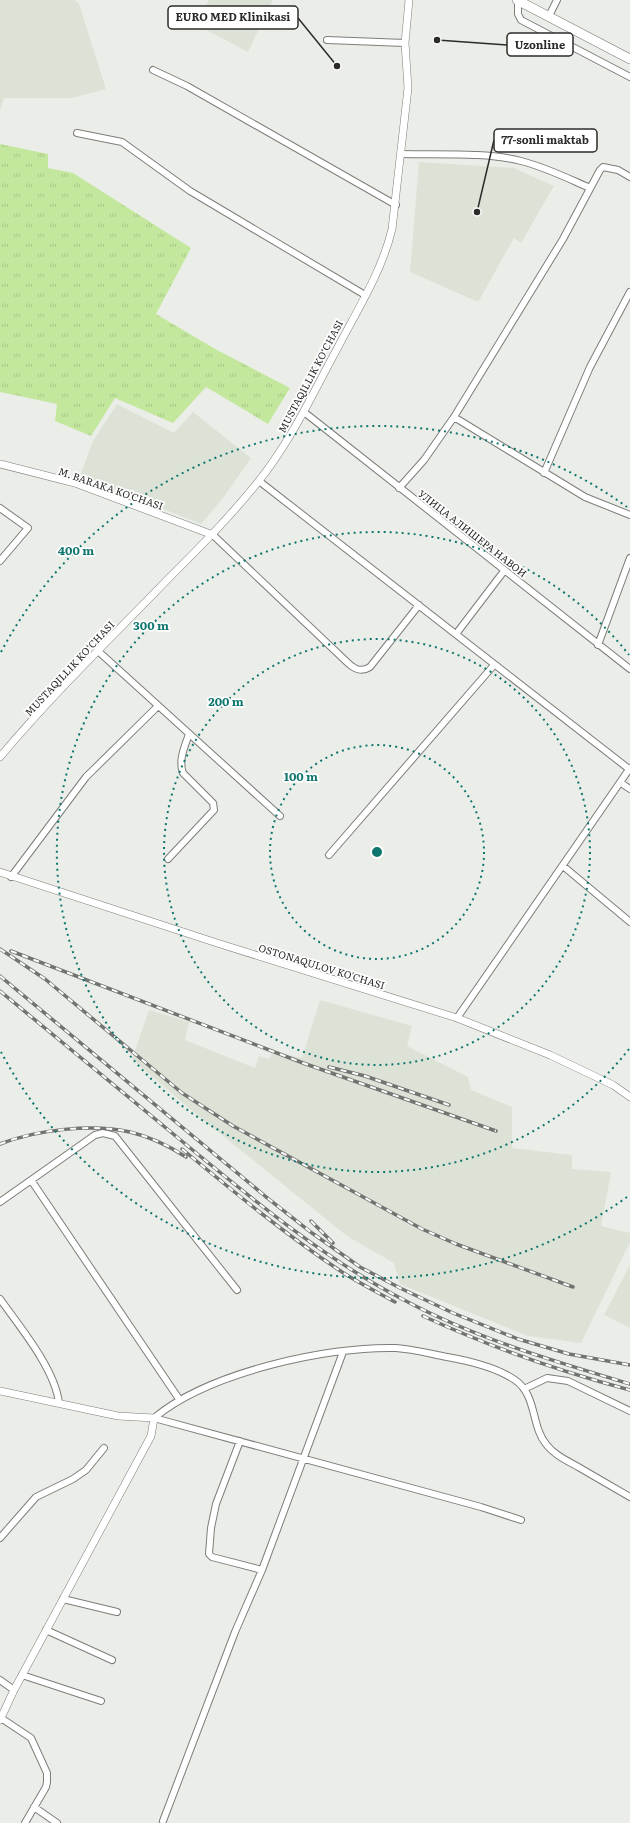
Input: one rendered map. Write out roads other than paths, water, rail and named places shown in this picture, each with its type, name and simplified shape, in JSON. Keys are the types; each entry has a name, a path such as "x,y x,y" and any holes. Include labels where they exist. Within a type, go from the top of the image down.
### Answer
{"main road":[{"path":"517,0 630,59"}],"street":[{"name":"MUSTAQILLIK KO‘CHASI","path":"0,757 98,652 213,535 259,481 288,440 304,412 365,295 389,243 396,205 408,88 405,43 409,0"},
{"path":"517,0 518,14 521,20 630,77"},
{"path":"549,16 557,0"},
{"path":"327,40 405,43"},
{"path":"153,70 187,86 396,205"},
{"path":"77,133 122,142 190,191 365,295"},
{"path":"401,154 476,156 519,160 538,166 590,188"},
{"path":"399,488 424,460 454,417 563,239 590,188 604,167 618,170 630,177"},
{"path":"544,473 590,367 630,292"},
{"name":"УЛИЦА АЛИШЕРА НАВОИ","path":"304,412 630,669"},
{"path":"454,417 585,497 630,515"},
{"name":"M. BARAKA KO'CHASI","path":"0,464 75,483 213,535"},
{"path":"259,481 494,665 630,769 457,1018"},
{"path":"0,508 28,528 0,561"},
{"path":"213,535 357,670 365,671 370,668 419,606"},
{"path":"598,645 630,558"},
{"path":"456,634 504,571"},
{"path":"98,652 280,816"},
{"path":"329,855 494,665"},
{"path":"11,877 45,829 86,777 158,706"},
{"path":"168,859 214,810 213,804 183,773 181,769 183,754 189,734"},
{"path":"621,783 630,789"},
{"path":"563,866 630,922"},
{"name":"OSTONAQULOV KO'CHASI","path":"0,872 11,877 457,1018 550,1055 613,1085 630,1097"},
{"path":"0,1202 95,1134 103,1133 115,1136 237,1290"},
{"path":"31,1180 179,1399"},
{"path":"0,1299 49,1372 58,1393 59,1403"},
{"path":"25,1823 46,1787 48,1782 47,1773 31,1738 1,1719 14,1690 151,1436 154,1418 179,1399 226,1380 283,1361 343,1352 398,1348 464,1360 498,1371 516,1381 524,1388 545,1444 556,1454 630,1497"},
{"path":"163,1821 235,1632 262,1570 343,1352"},
{"path":"524,1388 547,1378 568,1381 630,1411"},
{"path":"0,1391 118,1416 154,1418 481,1507 521,1520"},
{"path":"240,1441 216,1504 211,1528 209,1554 212,1557 262,1570"},
{"path":"0,1538 36,1497 73,1479 86,1470 104,1448"},
{"path":"63,1599 117,1612"},
{"path":"46,1630 112,1660"},
{"path":"22,1676 101,1701"},
{"path":"0,1680 14,1690"},
{"path":"34,1807 57,1823"}],"railway":[{"path":"0,949 45,979 182,1093 233,1126 422,1229 456,1244 573,1287"},
{"path":"11,951 303,1063 496,1131"},
{"path":"0,976 265,1196 312,1233 360,1267 453,1313 518,1339 569,1354 630,1365"},
{"path":"0,991 240,1189 292,1229 347,1267 404,1300 458,1326 515,1348 630,1384"},
{"path":"329,1067 365,1076 449,1105"},
{"path":"0,1144 30,1135 64,1129 115,1129 145,1136 186,1157"},
{"path":"182,1149 280,1228 321,1258 361,1284 395,1302"},
{"path":"311,1221 333,1243"},
{"path":"423,1316 525,1358 630,1390"}],"place":[{"name":"Uzonline","path":"437,40"},
{"name":"EURO MED Klinikasi","path":"337,66"},
{"name":"77-sonli maktab","path":"477,212"}]}
